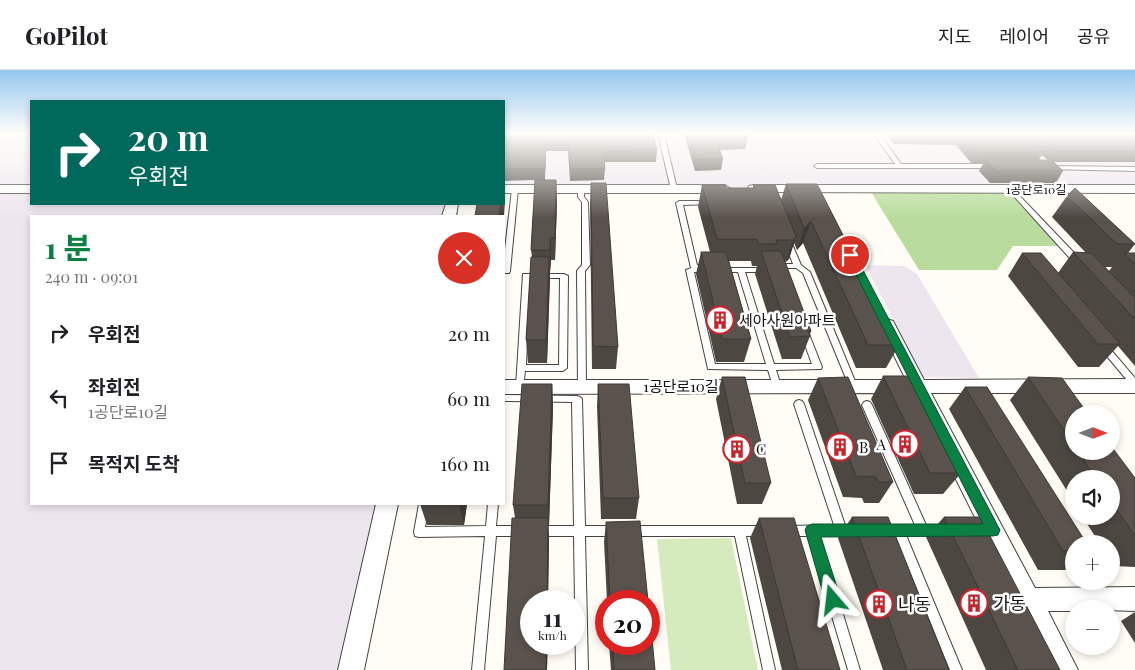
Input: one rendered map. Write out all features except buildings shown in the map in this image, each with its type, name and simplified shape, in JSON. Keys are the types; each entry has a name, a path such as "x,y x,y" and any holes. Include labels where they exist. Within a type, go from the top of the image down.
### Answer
{"street":[{"path":"0,189 30,189"},
{"name":"1공단로10길","path":"511,192 581,189 674,189 720,196 817,189 1135,189"},
{"path":"817,189 826,206"},
{"path":"1017,196 1064,199 1072,206"},
{"path":"878,309 988,530 1029,600 1066,670"},
{"name":"1공단로10길","path":"512,387 918,386 988,390 1135,385"},
{"path":"351,670 387,505"},
{"path":"1029,600 1135,599"}],"lane":[{"path":"668,162 674,189"},
{"path":"1043,165 1064,169 1135,169"},
{"path":"817,166 1004,166"},
{"path":"581,189 581,197 585,202 586,247 586,265 581,271 582,387"},
{"path":"505,271 511,192"},
{"path":"720,196 679,203 694,267 798,266"},
{"path":"1017,196 1087,271"},
{"path":"784,230 798,266 806,272 853,386"},
{"path":"690,270 741,270 781,270 818,367 711,367 690,270"},
{"path":"741,270 777,386"},
{"path":"512,387 521,368 526,276 564,276 563,368 521,368"},
{"path":"1097,339 1135,385"},
{"path":"505,399 577,399 582,670"},
{"path":"799,404 841,530"},
{"path":"867,405 923,530"},
{"path":"424,505 419,532 953,530"},
{"path":"478,670 493,505"},
{"path":"812,530 854,670"},
{"path":"898,530 956,670"},
{"path":"739,531 769,670"}],"shaded area":[{"path":"0,162 30,162 30,189 0,189"},
{"path":"505,162 1135,162 1135,189 505,189"},
{"path":"0,194 30,194 30,205 447,205 444,215 30,215 30,505 378,505 340,670 0,670"},
{"path":"865,265 904,266 917,274 979,378 923,377"}],"green space":[{"path":"871,192 1009,192 1058,246 1013,246 997,270 919,270"},
{"path":"731,538 758,670 671,670 657,539"}],"place":[{"name":"세아사원아파트","path":"720,320"},
{"name":"A","path":"905,444"},
{"name":"B","path":"840,447"},
{"name":"C","path":"737,449"},
{"name":"가동","path":"974,603"},
{"name":"나동","path":"879,604"}],"route":[{"path":"833,600 812,530 993,530 850,255"}]}
